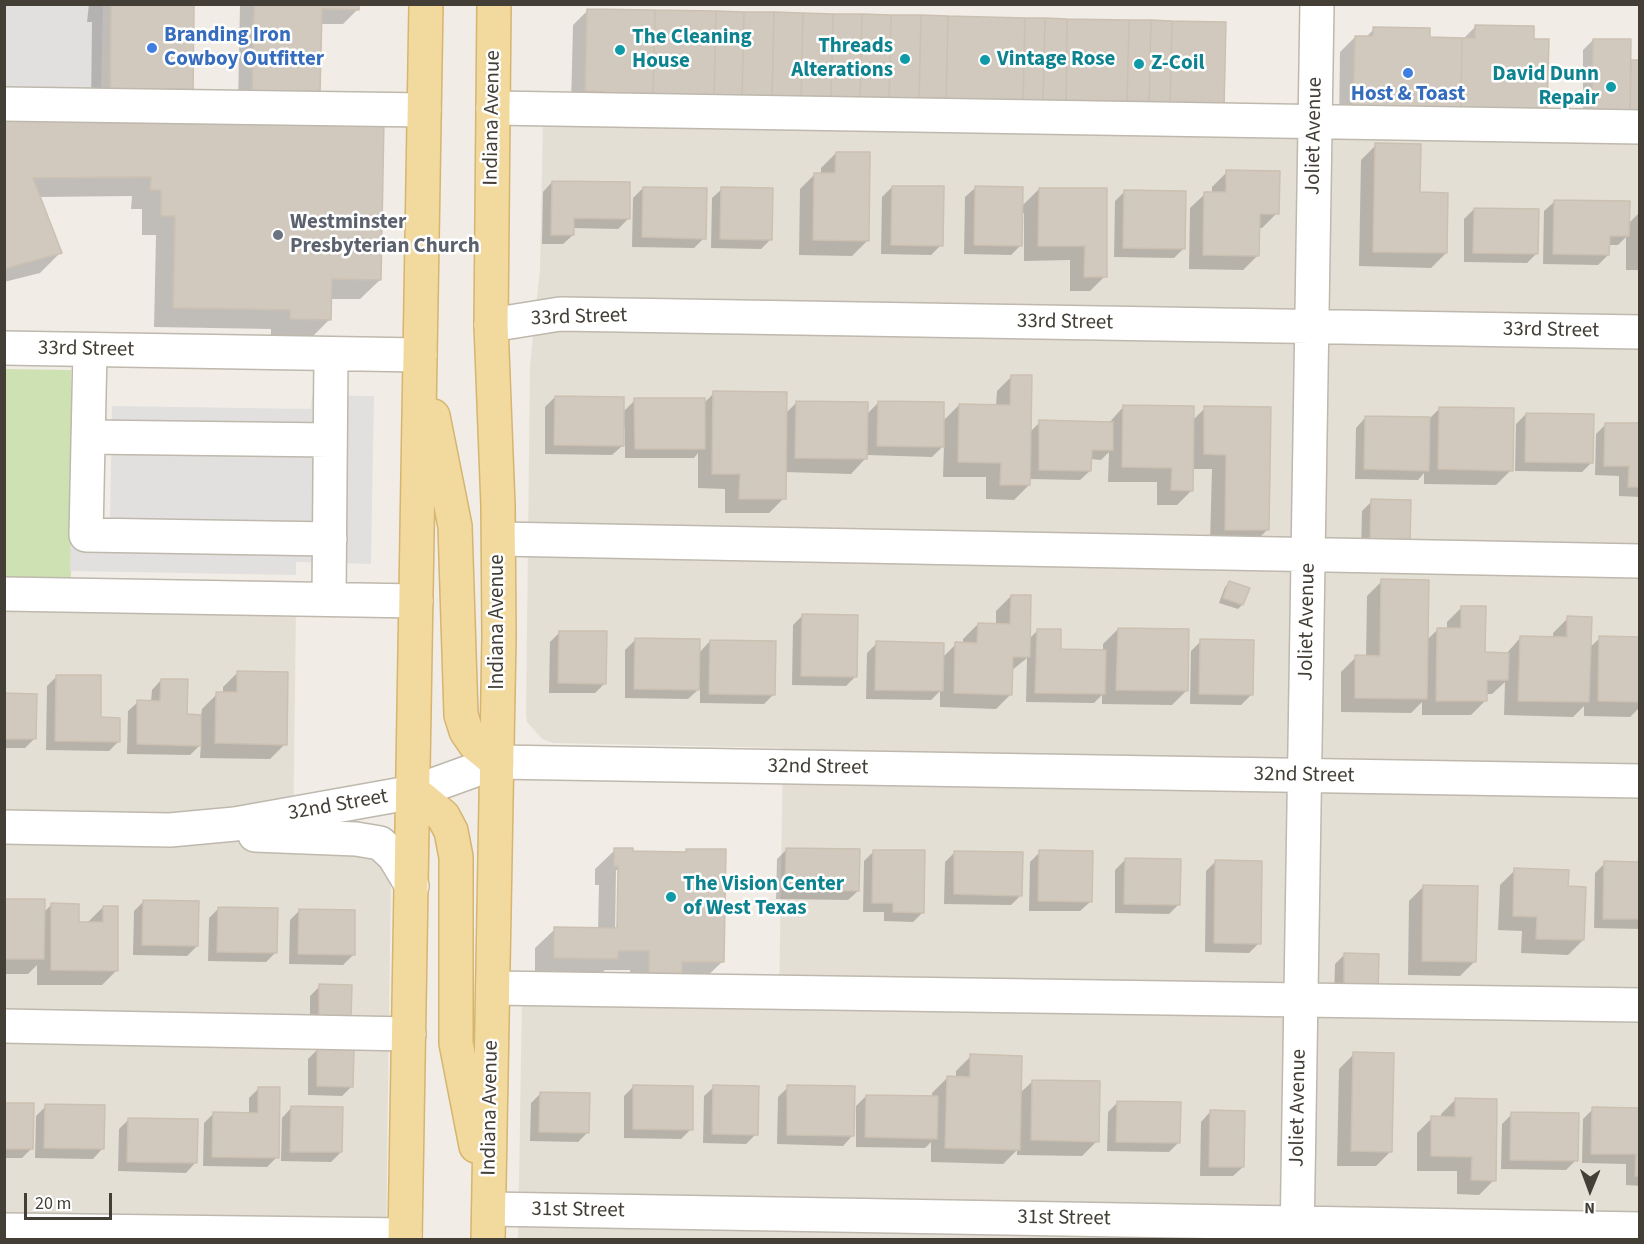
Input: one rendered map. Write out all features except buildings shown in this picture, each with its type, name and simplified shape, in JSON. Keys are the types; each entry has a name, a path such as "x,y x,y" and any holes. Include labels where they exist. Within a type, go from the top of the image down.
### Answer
{"main road":[{"path":"405,1237 426,4"},
{"name":"Indiana Avenue","path":"489,1224 497,762 498,539 491,325 494,4"},
{"path":"420,355 455,526 461,715 466,730 475,744 497,762"},
{"path":"414,792 443,816 451,831 455,848 456,1043 489,1224"}],"street":[{"name":"Joliet Avenue","path":"1297,1231 1317,4"},
{"path":"4,104 424,110"},
{"path":"493,108 1640,128"},
{"name":"33rd Street","path":"491,325 560,314 1640,332"},
{"name":"33rd Street","path":"4,348 420,355"},
{"path":"90,350 86,536 330,539"},
{"path":"329,599 331,354"},
{"path":"88,437 330,440"},
{"path":"498,539 1640,561"},
{"path":"4,594 416,601"},
{"name":"32nd Street","path":"4,827 170,830 235,824 414,792 497,762 1640,781"},
{"path":"170,830 369,840 389,849 411,886"},
{"path":"493,988 1640,1005"},
{"path":"4,1026 409,1034"},
{"name":"31st Street","path":"489,1224 1297,1231 1640,1229"},
{"path":"4,1230 405,1237"}],"shaded area":[{"path":"5,5 103,5 101,94 5,92"},
{"path":"543,121 1639,140 1639,1239 518,1240 522,998 779,1002 783,748 553,743 542,739 527,722 530,366 540,269"},
{"path":"312,395 374,396 371,564 296,562 296,575 70,571 71,519 110,520 112,406 311,409"},
{"path":"5,605 296,610 293,846 362,848 391,876 386,1239 5,1240"}],"green space":[{"path":"5,369 71,370 71,586 5,585"}],"place":[{"name":"Branding Iron Cowboy Outfitter","path":"152,48"},
{"name":"The Cleaning House","path":"620,50"},
{"name":"Threads Alterations","path":"905,59"},
{"name":"Vintage Rose","path":"985,60"},
{"name":"Z-Coil","path":"1139,64"},
{"name":"Host & Toast","path":"1408,73"},
{"name":"David Dunn Repair","path":"1611,87"},
{"name":"Westminster Presbyterian Church","path":"278,235"},
{"name":"The Vision Center of West Texas","path":"671,897"}]}
